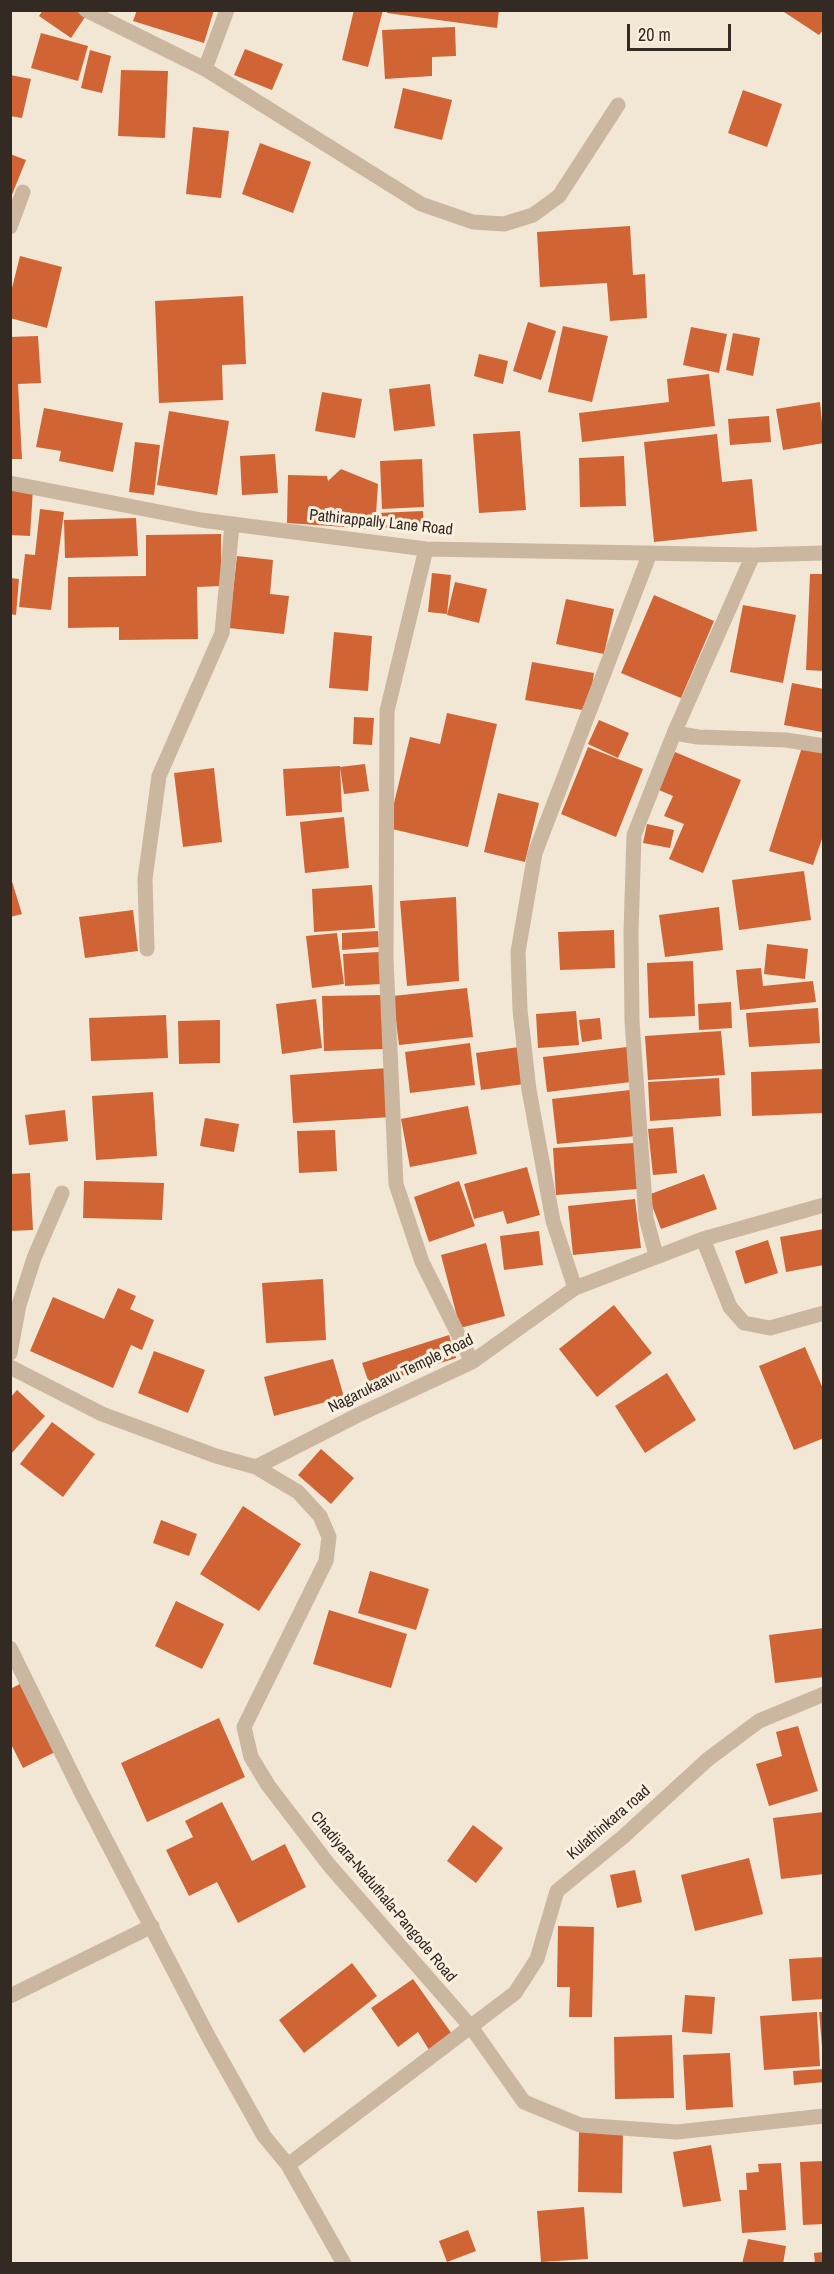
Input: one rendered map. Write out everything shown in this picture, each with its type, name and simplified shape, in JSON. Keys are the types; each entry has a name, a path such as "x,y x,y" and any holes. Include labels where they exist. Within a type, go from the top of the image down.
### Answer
{"street":[{"path":"86,10 205,69 421,204 473,222 504,224 533,215 559,196 618,105"},
{"path":"205,69 227,10"},
{"path":"10,227 23,192"},
{"name":"Pathirappally Lane Road","path":"10,483 232,524 426,549 753,555 824,553"},
{"path":"147,949 145,879 159,776 222,633 232,524"},
{"path":"426,549 387,711 386,959 396,1184 422,1262 472,1362"},
{"path":"575,1288 553,1221 528,1090 520,1010 518,952 535,853 650,553"},
{"path":"656,1255 646,1218 632,1021 634,835 753,555"},
{"path":"675,734 786,740 824,746"},
{"path":"10,1353 22,1295 34,1258 62,1193"},
{"name":"Nagarukaavu Temple Road","path":"256,1467 358,1415 472,1362 575,1288 656,1255 703,1239 824,1204"},
{"path":"703,1239 730,1307 744,1323 770,1328 824,1313"},
{"name":"Chadiyara-Naduthala-Pangode Road","path":"10,1367 102,1414 216,1456 256,1467 298,1492 320,1516 329,1537 326,1561 243,1727 251,1757 268,1785 329,1866 471,2027 524,2102 580,2125 677,2132 824,2116"},
{"path":"10,1648 82,1794 264,2136 288,2165 344,2264"},
{"name":"Kulathinkara road","path":"288,2165 515,1993 537,1959 557,1891 623,1837 707,1760 759,1721 824,1694"},
{"path":"10,1996 152,1926"}],"building":[{"path":"43,10 75,10 85,17 71,38 39,16"},
{"path":"137,10 214,10 204,43 133,21"},
{"path":"354,10 383,10 368,67 342,60"},
{"path":"387,10 499,10 497,28 387,13"},
{"path":"781,10 824,10 824,29 819,35"},
{"path":"455,27 456,56 432,57 432,76 385,79 382,30"},
{"path":"41,33 88,46 78,81 31,68"},
{"path":"245,49 283,64 272,90 234,75"},
{"path":"90,50 111,56 102,93 81,88"},
{"path":"121,70 168,71 165,138 118,136"},
{"path":"10,75 31,79 22,118 10,116"},
{"path":"403,88 452,100 442,140 394,128"},
{"path":"743,90 782,104 767,147 728,133"},
{"path":"193,127 229,131 221,198 186,194"},
{"path":"260,143 311,162 293,213 242,194"},
{"path":"10,154 26,160 11,197 10,197"},
{"path":"630,226 633,275 645,274 647,318 610,321 607,283 540,287 537,232"},
{"path":"20,256 62,267 47,328 10,318 10,296"},
{"path":"243,296 246,364 222,365 223,400 159,403 155,301"},
{"path":"528,322 556,331 541,380 513,371"},
{"path":"563,326 608,336 592,402 548,392"},
{"path":"691,327 727,334 719,373 683,365"},
{"path":"733,333 760,338 753,376 726,370"},
{"path":"38,336 41,383 18,384 22,459 10,459 10,337"},
{"path":"479,354 508,361 503,384 474,376"},
{"path":"709,374 715,426 582,442 579,413 669,402 667,379"},
{"path":"430,384 435,426 394,431 389,389"},
{"path":"322,392 362,399 355,438 315,431"},
{"path":"820,402 824,443 783,450 776,409"},
{"path":"44,408 123,423 113,472 59,461 61,451 36,447"},
{"path":"169,411 229,421 217,495 157,485"},
{"path":"769,416 771,442 730,445 728,419"},
{"path":"520,431 526,510 479,513 473,434"},
{"path":"717,434 722,482 752,479 757,531 654,542 644,442"},
{"path":"135,442 160,445 154,495 129,492"},
{"path":"275,454 278,493 242,495 240,456"},
{"path":"624,456 626,506 580,507 579,458"},
{"path":"422,459 424,507 382,509 380,461"},
{"path":"341,469 378,484 375,529 287,523 288,475 327,476 328,481"},
{"path":"10,488 33,489 30,536 10,535"},
{"path":"40,509 64,512 51,610 19,607 25,554 35,555"},
{"path":"423,511 424,526 379,528 378,513"},
{"path":"136,518 138,556 65,558 64,520"},
{"path":"221,534 221,586 197,587 198,639 119,640 119,627 68,628 68,577 146,576 146,535"},
{"path":"237,556 273,560 270,594 289,596 284,634 229,628"},
{"path":"432,573 451,575 447,614 428,612"},
{"path":"810,574 824,574 824,671 806,670"},
{"path":"10,578 19,579 16,615 10,614"},
{"path":"455,582 487,589 479,623 447,615"},
{"path":"654,595 714,621 681,698 621,673"},
{"path":"566,599 614,609 604,654 556,644"},
{"path":"743,605 796,615 783,683 730,672"},
{"path":"334,632 372,636 368,691 329,688"},
{"path":"532,662 594,673 588,711 525,700"},
{"path":"792,683 824,689 822,732 784,725"},
{"path":"447,713 497,724 468,847 388,828 410,737 440,744"},
{"path":"354,717 374,718 372,745 353,744"},
{"path":"599,720 629,733 618,758 588,744"},
{"path":"588,747 643,769 616,837 561,814"},
{"path":"802,747 824,754 824,833 813,865 769,851"},
{"path":"675,752 741,780 703,873 669,859 684,824 664,816 673,796 659,790"},
{"path":"365,764 369,791 344,794 340,767"},
{"path":"340,766 342,812 286,816 283,769"},
{"path":"214,768 222,842 183,847 174,773"},
{"path":"498,793 539,803 525,862 484,852"},
{"path":"344,817 349,868 305,873 300,822"},
{"path":"647,824 674,830 670,848 643,843"},
{"path":"804,871 811,920 739,930 732,880"},
{"path":"10,875 22,914 10,917"},
{"path":"372,885 375,928 314,932 312,889"},
{"path":"456,897 459,981 407,986 400,901"},
{"path":"719,907 723,950 665,957 659,915"},
{"path":"133,910 138,951 85,958 79,917"},
{"path":"614,930 615,968 560,970 558,932"},
{"path":"378,931 379,947 342,950 342,933"},
{"path":"337,933 344,984 312,988 306,936"},
{"path":"767,944 808,949 805,979 764,974"},
{"path":"379,952 381,984 345,986 343,954"},
{"path":"693,961 695,1016 649,1018 647,963"},
{"path":"761,968 763,986 813,981 816,1002 740,1010 736,970"},
{"path":"467,988 473,1037 399,1045 393,996"},
{"path":"381,995 383,1049 324,1051 322,996"},
{"path":"316,999 322,1048 282,1054 276,1004"},
{"path":"731,1002 732,1028 699,1030 698,1004"},
{"path":"818,1008 820,1043 749,1047 746,1013"},
{"path":"576,1011 579,1045 538,1048 536,1014"},
{"path":"166,1015 168,1058 91,1061 89,1018"},
{"path":"600,1018 602,1039 582,1042 579,1020"},
{"path":"220,1020 220,1063 179,1064 178,1021"},
{"path":"721,1031 725,1075 648,1080 645,1036"},
{"path":"470,1043 475,1085 410,1093 405,1052"},
{"path":"519,1047 524,1084 481,1090 476,1053"},
{"path":"627,1047 631,1082 547,1092 543,1057"},
{"path":"388,1068 392,1117 293,1123 290,1075"},
{"path":"824,1069 824,1113 752,1116 751,1072"},
{"path":"719,1078 721,1116 650,1121 648,1082"},
{"path":"630,1090 636,1136 557,1144 552,1099"},
{"path":"153,1092 157,1156 96,1160 92,1096"},
{"path":"468,1106 477,1154 410,1167 401,1119"},
{"path":"65,1110 68,1141 29,1145 25,1115"},
{"path":"205,1118 239,1124 234,1152 200,1146"},
{"path":"673,1127 677,1173 653,1175 648,1129"},
{"path":"335,1130 337,1171 299,1173 297,1131"},
{"path":"635,1143 638,1189 556,1195 553,1148"},
{"path":"527,1167 540,1215 507,1224 503,1211 474,1219 464,1184"},
{"path":"30,1173 33,1230 10,1231 10,1174"},
{"path":"704,1174 717,1209 661,1229 648,1195"},
{"path":"84,1181 164,1183 162,1220 83,1218"},
{"path":"459,1181 475,1226 429,1242 414,1197"},
{"path":"635,1199 641,1248 573,1255 568,1206"},
{"path":"824,1229 824,1265 786,1272 780,1237"},
{"path":"539,1231 543,1265 504,1270 500,1236"},
{"path":"768,1240 778,1273 745,1284 735,1251"},
{"path":"486,1243 505,1316 460,1328 441,1255"},
{"path":"323,1279 326,1340 266,1343 262,1283"},
{"path":"118,1288 136,1296 130,1309 154,1320 142,1350 131,1345 113,1388 30,1351 53,1297 104,1319"},
{"path":"614,1305 652,1353 597,1397 559,1349"},
{"path":"449,1335 456,1358 370,1386 362,1363"},
{"path":"805,1347 824,1391 824,1438 794,1450 759,1366"},
{"path":"154,1351 205,1370 188,1413 138,1393"},
{"path":"333,1359 344,1397 274,1416 264,1377"},
{"path":"667,1373 696,1420 645,1453 615,1406"},
{"path":"17,1390 45,1416 10,1455 10,1398"},
{"path":"52,1422 95,1454 63,1497 20,1464"},
{"path":"321,1449 354,1478 331,1504 298,1475"},
{"path":"243,1506 301,1544 259,1611 200,1574"},
{"path":"161,1520 197,1534 189,1556 153,1543"},
{"path":"370,1571 429,1589 416,1630 358,1613"},
{"path":"176,1601 224,1624 202,1669 155,1646"},
{"path":"329,1610 407,1634 391,1688 313,1664"},
{"path":"824,1628 824,1677 775,1683 769,1635"},
{"path":"24,1682 57,1751 23,1768 10,1742 10,1689"},
{"path":"219,1718 245,1777 147,1822 121,1763"},
{"path":"798,1726 818,1791 769,1806 756,1764 782,1756 776,1732"},
{"path":"222,1802 252,1861 285,1844 306,1887 238,1923 217,1882 189,1896 166,1850 193,1837 185,1821"},
{"path":"824,1812 824,1874 781,1879 773,1818"},
{"path":"473,1825 503,1848 476,1883 447,1861"},
{"path":"749,1858 763,1914 695,1931 681,1875"},
{"path":"635,1870 642,1902 617,1908 610,1875"},
{"path":"558,1926 594,1927 592,2017 569,2017 570,1987 557,1987"},
{"path":"824,1957 824,1999 792,2001 789,1959"},
{"path":"352,1963 377,1996 304,2053 279,2020"},
{"path":"413,1979 452,2034 429,2050 418,2032 398,2047 371,2008"},
{"path":"685,1995 715,1997 712,2034 682,2032"},
{"path":"817,2012 820,2066 764,2070 760,2016"},
{"path":"819,2012 824,2012 824,2046 822,2046"},
{"path":"672,2035 674,2098 615,2099 614,2037"},
{"path":"730,2053 733,2107 686,2110 683,2055"},
{"path":"823,2069 824,2082 794,2085 793,2071"},
{"path":"579,2131 623,2131 622,2193 578,2192"},
{"path":"711,2145 721,2201 683,2207 673,2152"},
{"path":"824,2161 824,2224 803,2225 800,2162"},
{"path":"781,2163 786,2230 742,2233 739,2190 747,2190 746,2173 759,2172 758,2164"},
{"path":"584,2207 588,2259 541,2262 537,2211"},
{"path":"468,2230 476,2251 447,2262 439,2241"},
{"path":"748,2239 786,2246 783,2264 742,2264"},
{"path":"824,2252 824,2264 815,2264 814,2253"}]}
